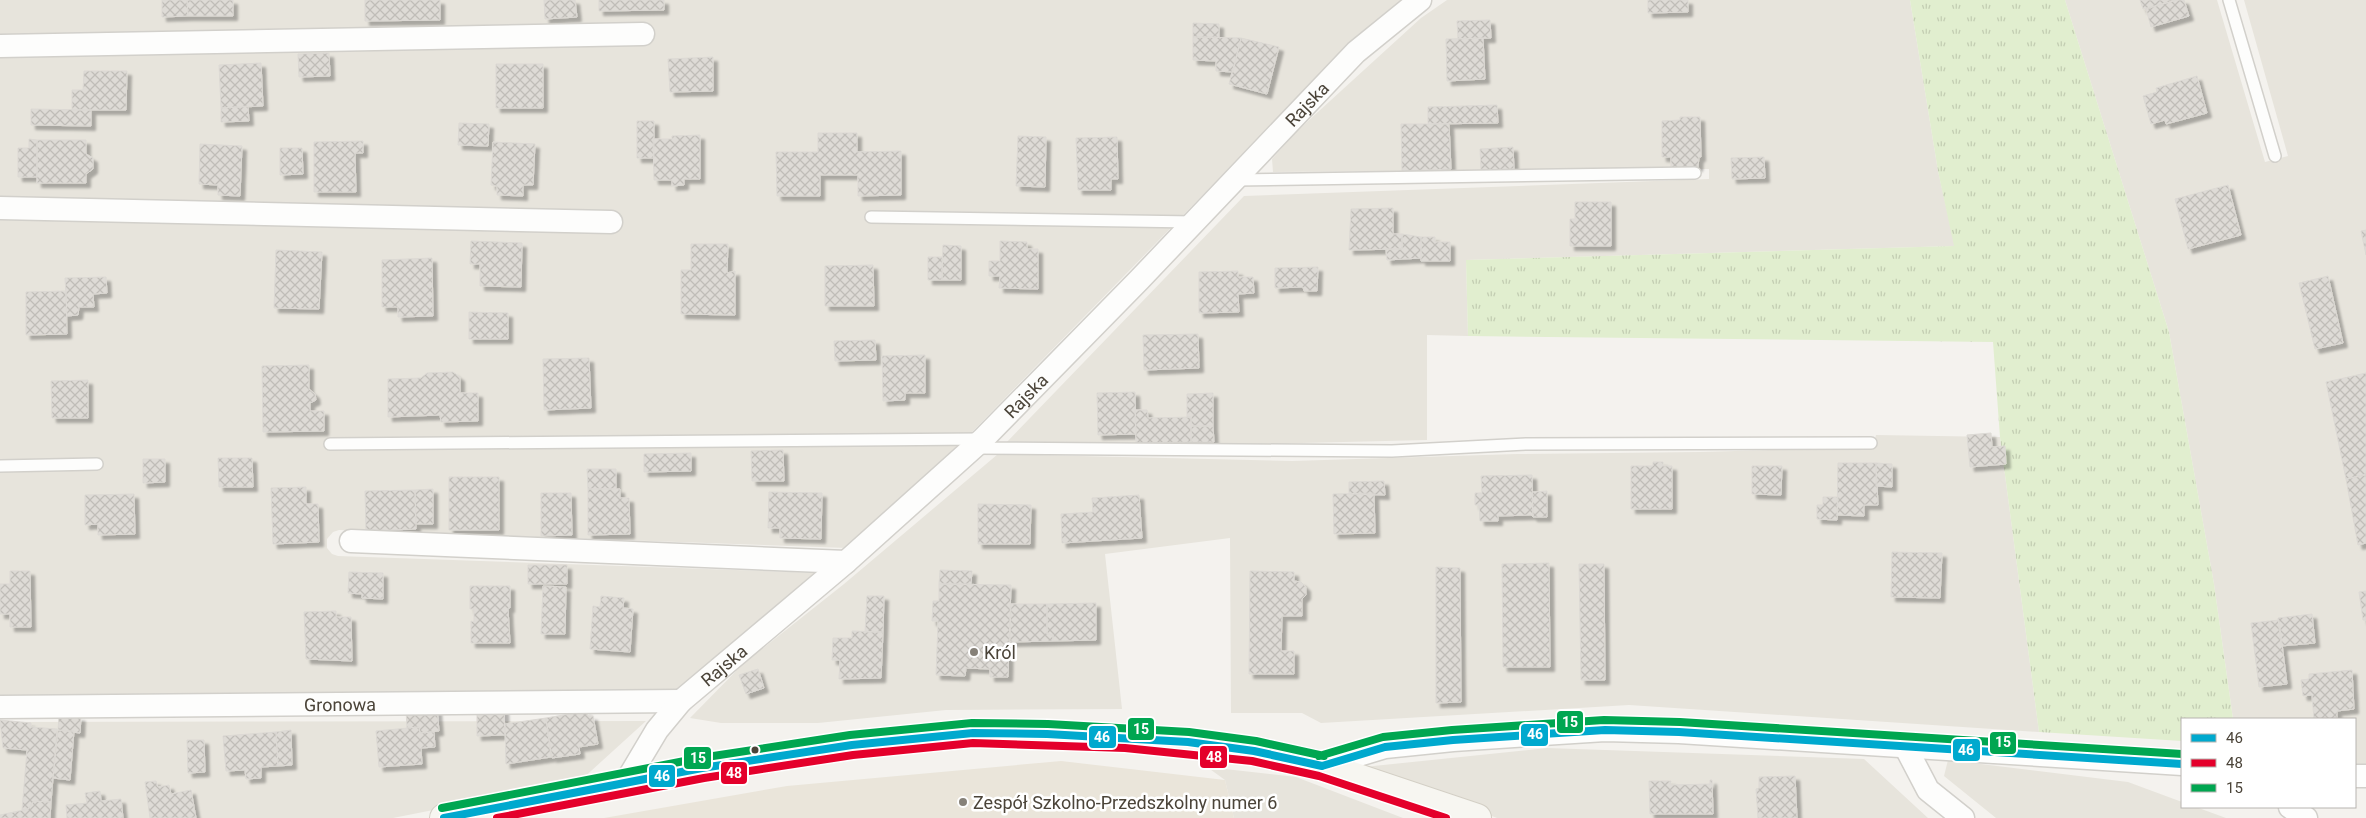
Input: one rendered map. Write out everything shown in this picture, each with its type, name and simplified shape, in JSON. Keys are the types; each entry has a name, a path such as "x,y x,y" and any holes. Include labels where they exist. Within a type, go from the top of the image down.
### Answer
{"street":[{"name":"Rajska","path":"626,782 657,730 681,702 846,562 978,444 1356,52 1420,0"},
{"path":"0,46 643,34"},
{"path":"0,208 611,222"},
{"path":"352,541 846,562"},
{"name":"Gronowa","path":"0,707 681,702"},
{"path":"1322,766 1386,747 1605,730 1679,732 2181,764"},
{"path":"444,818 626,782 830,748 973,734 1046,734 1188,742 1254,751 1322,766 1477,818"},
{"path":"1905,746 1928,790 1963,818"},
{"path":"2291,808 2306,818"}],"lane":[{"path":"2229,0 2275,156"},
{"path":"1234,180 1695,174"},
{"path":"871,218 1194,222"},
{"path":"330,444 978,444 1392,451 1526,444 1871,443"},
{"path":"0,466 97,464"}],"shaded area":[{"path":"0,0 1405,0 1347,47 974,430 848,548 339,530 333,532 327,539 327,548 332,554 338,556 819,573 674,695 0,696"},
{"path":"1447,0 1910,0 1938,171 1955,246 1466,260 1468,336 1427,335 1427,440 1175,446 1004,445 1244,196 1709,179 1709,169 1273,172 1272,159 1296,132 1421,18"},
{"path":"2065,0 2217,0 2265,162 2288,156 2244,0 2366,0 2366,782 2356,780 2356,718 2233,718 2214,584 2169,332"},
{"path":"1876,435 2000,437 2039,732 1629,705 1321,723 1302,713 1231,713 1230,538 1105,554 1122,709 946,710 818,723 721,723 690,718 743,664 844,584 998,454 1292,461 1517,454 1700,452 1873,447"},
{"path":"646,721 580,781 393,818 0,818 0,722"},
{"path":"1547,748 1864,759 1928,818 1497,818 1364,767"},
{"path":"1948,760 2128,782 2181,802 2181,808 2199,808 2226,818 1996,818 1944,776"},
{"name":"Zespół Szkolno-Przedszkolny numer 6","path":"1061,761 1225,780 1234,818 604,818 787,786"},
{"path":"1207,767 1296,777 1403,818 1234,818 1225,780"}],"green space":[{"path":"1910,0 2065,0 2169,332 2214,584 2233,718 2181,718 2181,741 2039,732 2000,437 1993,342 1468,336 1466,260 1954,246 1938,171"}],"building":[{"path":"162,0 187,0 188,16 162,17"},
{"path":"187,0 233,0 233,16 188,16"},
{"path":"365,0 440,0 440,20 365,21"},
{"path":"544,0 575,0 577,17 545,19"},
{"path":"599,0 664,0 664,10 599,11"},
{"path":"1648,0 1688,0 1688,12 1648,13"},
{"path":"2140,0 2177,0 2143,9"},
{"path":"2177,0 2184,0 2189,16 2151,27 2146,9"},
{"path":"1490,20 1491,38 1458,39 1457,21"},
{"path":"1193,23 1219,24 1219,37 1193,37"},
{"path":"1193,37 1241,38 1233,72 1216,71 1216,61 1193,60"},
{"path":"1241,38 1279,47 1267,94 1229,84"},
{"path":"1483,38 1485,79 1447,81 1446,39"},
{"path":"329,53 330,76 299,77 298,54"},
{"path":"713,57 713,91 670,92 668,59"},
{"path":"261,63 263,106 221,108 219,65"},
{"path":"496,64 543,64 543,108 496,108"},
{"path":"84,71 127,71 126,110 72,110 72,90 83,90"},
{"path":"2197,76 2207,113 2166,124 2165,120 2151,124 2143,96 2157,92 2156,88"},
{"path":"1497,105 1498,123 1428,124 1428,107"},
{"path":"248,106 249,121 221,122 221,108"},
{"path":"31,109 91,110 91,126 31,125"},
{"path":"1680,117 1700,117 1701,157 1699,157 1698,167 1671,168 1671,157 1662,157 1662,121 1680,120"},
{"path":"637,121 654,121 654,158 637,158"},
{"path":"459,123 489,124 488,146 458,145"},
{"path":"1401,124 1449,124 1451,169 1402,171"},
{"path":"818,133 857,133 857,152 901,151 901,195 858,196 858,175 820,175 820,196 777,196 776,152 818,152"},
{"path":"700,135 700,179 684,179 684,185 672,186 672,180 654,180 653,139 672,139 672,136"},
{"path":"1018,136 1046,137 1045,187 1016,186"},
{"path":"1117,137 1118,179 1111,179 1111,190 1078,190 1076,138"},
{"path":"29,139 37,140 37,177 18,177 18,148 29,148"},
{"path":"37,140 86,140 86,154 93,158 93,169 86,174 86,183 37,183"},
{"path":"363,141 363,153 355,153 356,192 314,192 314,142"},
{"path":"493,142 535,144 533,185 523,185 523,196 497,195 497,186 491,185"},
{"path":"200,144 242,146 240,196 218,195 218,185 199,184"},
{"path":"1513,147 1514,169 1481,170 1480,149"},
{"path":"280,148 302,148 303,174 280,175"},
{"path":"1764,157 1765,178 1732,179 1731,158"},
{"path":"2228,185 2241,235 2188,249 2175,199"},
{"path":"1575,202 1611,202 1611,246 1570,246 1570,219 1575,219"},
{"path":"1393,208 1393,234 1402,234 1402,249 1349,250 1351,209"},
{"path":"2366,230 2366,255 2361,231"},
{"path":"1402,234 1421,237 1421,258 1387,260 1386,249 1402,249"},
{"path":"1421,237 1435,237 1435,242 1450,242 1450,261 1421,261"},
{"path":"471,241 522,243 521,287 480,286 480,264 470,264"},
{"path":"1000,241 1027,242 1027,249 1038,249 1038,289 999,288 1000,276 989,276 989,261 1000,261"},
{"path":"691,244 728,244 727,273 735,271 735,315 681,314 681,270 691,270"},
{"path":"943,245 961,246 961,280 942,280"},
{"path":"276,250 322,252 319,309 274,308"},
{"path":"928,257 942,257 942,280 928,280"},
{"path":"432,258 433,316 398,317 398,307 382,307 382,260"},
{"path":"873,265 874,306 825,306 825,266"},
{"path":"1318,267 1317,291 1304,291 1303,287 1275,288 1275,268"},
{"path":"1238,271 1238,277 1253,277 1254,293 1238,294 1239,312 1199,313 1199,272"},
{"path":"2328,276 2343,343 2315,349 2299,283"},
{"path":"106,277 107,293 93,294 94,307 79,307 78,315 67,316 65,278"},
{"path":"66,291 67,334 26,335 26,292"},
{"path":"469,312 508,313 508,339 469,339"},
{"path":"1198,334 1199,368 1144,370 1143,335"},
{"path":"875,340 876,360 835,361 834,341"},
{"path":"925,355 925,393 905,393 905,400 883,401 882,356"},
{"path":"589,358 591,408 544,410 543,359"},
{"path":"309,365 309,389 315,394 316,400 310,403 310,411 324,411 324,431 263,432 262,366"},
{"path":"453,372 460,377 460,393 478,393 478,421 441,422 440,415 388,417 388,379 421,378 427,373"},
{"path":"2366,373 2366,474 2346,479 2326,382"},
{"path":"88,380 88,418 52,418 51,381"},
{"path":"1135,392 1136,434 1098,435 1097,393"},
{"path":"1213,393 1213,426 1191,426 1191,417 1187,417 1187,394"},
{"path":"1135,410 1147,410 1148,418 1191,417 1191,442 1136,443"},
{"path":"1191,426 1213,426 1214,442 1191,442"},
{"path":"1991,433 1992,447 2005,446 2006,464 1970,467 1967,435"},
{"path":"783,450 784,481 752,481 751,451"},
{"path":"691,453 691,471 644,472 644,454"},
{"path":"218,458 252,458 253,487 219,487"},
{"path":"143,459 165,459 165,482 143,483"},
{"path":"1653,462 1663,462 1663,466 1672,466 1672,509 1631,509 1631,466 1653,466"},
{"path":"1838,463 1876,463 1878,505 1864,505 1864,516 1837,515"},
{"path":"1876,463 1892,464 1892,487 1876,486"},
{"path":"1752,466 1782,466 1781,495 1752,494"},
{"path":"587,469 616,469 616,489 588,489"},
{"path":"1532,475 1533,517 1531,515 1498,516 1498,521 1480,521 1479,505 1475,505 1475,493 1482,493 1481,476"},
{"path":"2366,475 2366,543 2358,545 2346,479"},
{"path":"449,477 499,477 499,530 449,530"},
{"path":"1384,481 1385,495 1349,494 1349,482"},
{"path":"306,487 306,504 318,504 319,542 273,544 271,488"},
{"path":"433,489 433,524 416,524 415,490"},
{"path":"588,489 620,489 620,498 629,498 630,534 588,535"},
{"path":"415,490 416,529 366,531 365,491"},
{"path":"1547,491 1547,517 1533,517 1532,492"},
{"path":"769,492 822,493 821,539 780,538 780,528 768,528"},
{"path":"541,493 571,493 572,535 541,536"},
{"path":"1374,493 1375,533 1334,534 1333,494"},
{"path":"134,494 135,534 98,535 98,524 85,525 85,495"},
{"path":"1139,495 1142,538 1062,543 1061,514 1093,512 1092,498"},
{"path":"1823,497 1838,497 1837,520 1817,519 1817,505 1823,505"},
{"path":"978,504 1031,505 1030,544 978,544"},
{"path":"1892,552 1942,553 1940,598 1891,597"},
{"path":"1549,563 1550,667 1503,667 1502,564"},
{"path":"1579,564 1604,564 1605,680 1581,680"},
{"path":"528,565 567,565 567,584 528,584"},
{"path":"1436,567 1460,568 1461,702 1436,703"},
{"path":"940,570 972,571 971,584 939,584"},
{"path":"10,571 30,571 31,627 10,627 10,614 0,614 0,584 10,584"},
{"path":"1250,571 1294,572 1294,581 1301,582 1306,587 1306,595 1302,599 1302,616 1282,616 1281,651 1294,651 1294,674 1249,674"},
{"path":"349,572 383,573 383,599 362,598 362,594 348,593"},
{"path":"939,584 1011,585 1008,677 990,677 990,669 966,668 965,676 936,675 938,621 932,621 933,601 939,601"},
{"path":"470,586 510,586 510,608 508,608 510,643 471,643 471,621 474,622 474,609 470,609"},
{"path":"543,586 566,587 565,634 541,634"},
{"path":"2366,591 2366,620 2363,620 2359,592"},
{"path":"601,596 624,598 623,608 633,609 630,652 590,649 593,606 600,607"},
{"path":"867,596 884,596 883,632 865,632"},
{"path":"1096,603 1096,640 1053,641 1053,635 1047,634 1047,604"},
{"path":"1011,604 1047,604 1047,634 1053,635 1053,641 1010,642"},
{"path":"336,611 336,617 351,617 352,661 306,659 304,612"},
{"path":"2312,614 2315,643 2281,646 2278,618"},
{"path":"2279,620 2287,684 2259,687 2251,623"},
{"path":"852,631 883,632 881,678 839,679 840,660 832,660 833,638 852,638"},
{"path":"758,669 764,688 746,694 739,675"},
{"path":"2352,670 2354,709 2337,711 2337,718 2314,718 2312,695 2303,696 2301,680 2309,679 2309,674"},
{"path":"437,708 439,731 420,733 419,727 407,728 406,710"},
{"path":"504,709 505,735 477,736 477,710"},
{"path":"587,711 588,716 593,716 598,744 579,747 580,754 552,758 546,718"},
{"path":"59,715 81,717 80,733 58,730"},
{"path":"546,718 551,757 506,764 505,724"},
{"path":"0,720 31,723 31,727 57,729 51,802 34,801 28,809 22,810 27,750 3,748"},
{"path":"419,727 420,733 434,732 435,747 421,748 422,764 379,767 376,731"},
{"path":"58,730 74,731 70,780 53,778"},
{"path":"291,730 292,765 278,766 276,732"},
{"path":"276,732 278,766 261,767 261,778 246,779 245,770 226,771 223,736"},
{"path":"187,740 204,740 205,772 188,773"},
{"path":"1795,776 1797,818 1758,818 1756,789 1759,788 1759,777"},
{"path":"1710,780 1712,780 1713,814 1650,814 1649,781 1671,781 1670,785 1710,784"},
{"path":"156,781 158,787 169,785 171,794 191,790 196,818 150,818 145,782"},
{"path":"100,791 101,801 121,799 123,818 67,818 66,805 87,803 85,793"},
{"path":"34,801 51,802 50,818 0,818 0,815 28,809"}],"transit line":[{"name":"15","path":"1319,756 1383,737 1452,730 1604,720 1680,722 2181,754"},
{"name":"15","path":"442,808 700,758 850,735 972,723 1048,724 1189,732 1256,741 1324,756"},
{"name":"46","path":"1322,766 1385,747 1453,740 1605,730 1679,732 2181,764"},
{"name":"46","path":"444,818 702,768 852,745 973,733 1047,734 1188,742 1254,751 1322,766"},
{"name":"48","path":"497,818 704,778 853,755 973,743 1125,748 1252,761 1319,776 1446,818"}],"place":[{"name":"Król","path":"974,652"},
{"name":"Zespół Szkolno-Przedszkolny numer 6","path":"963,802"}]}
